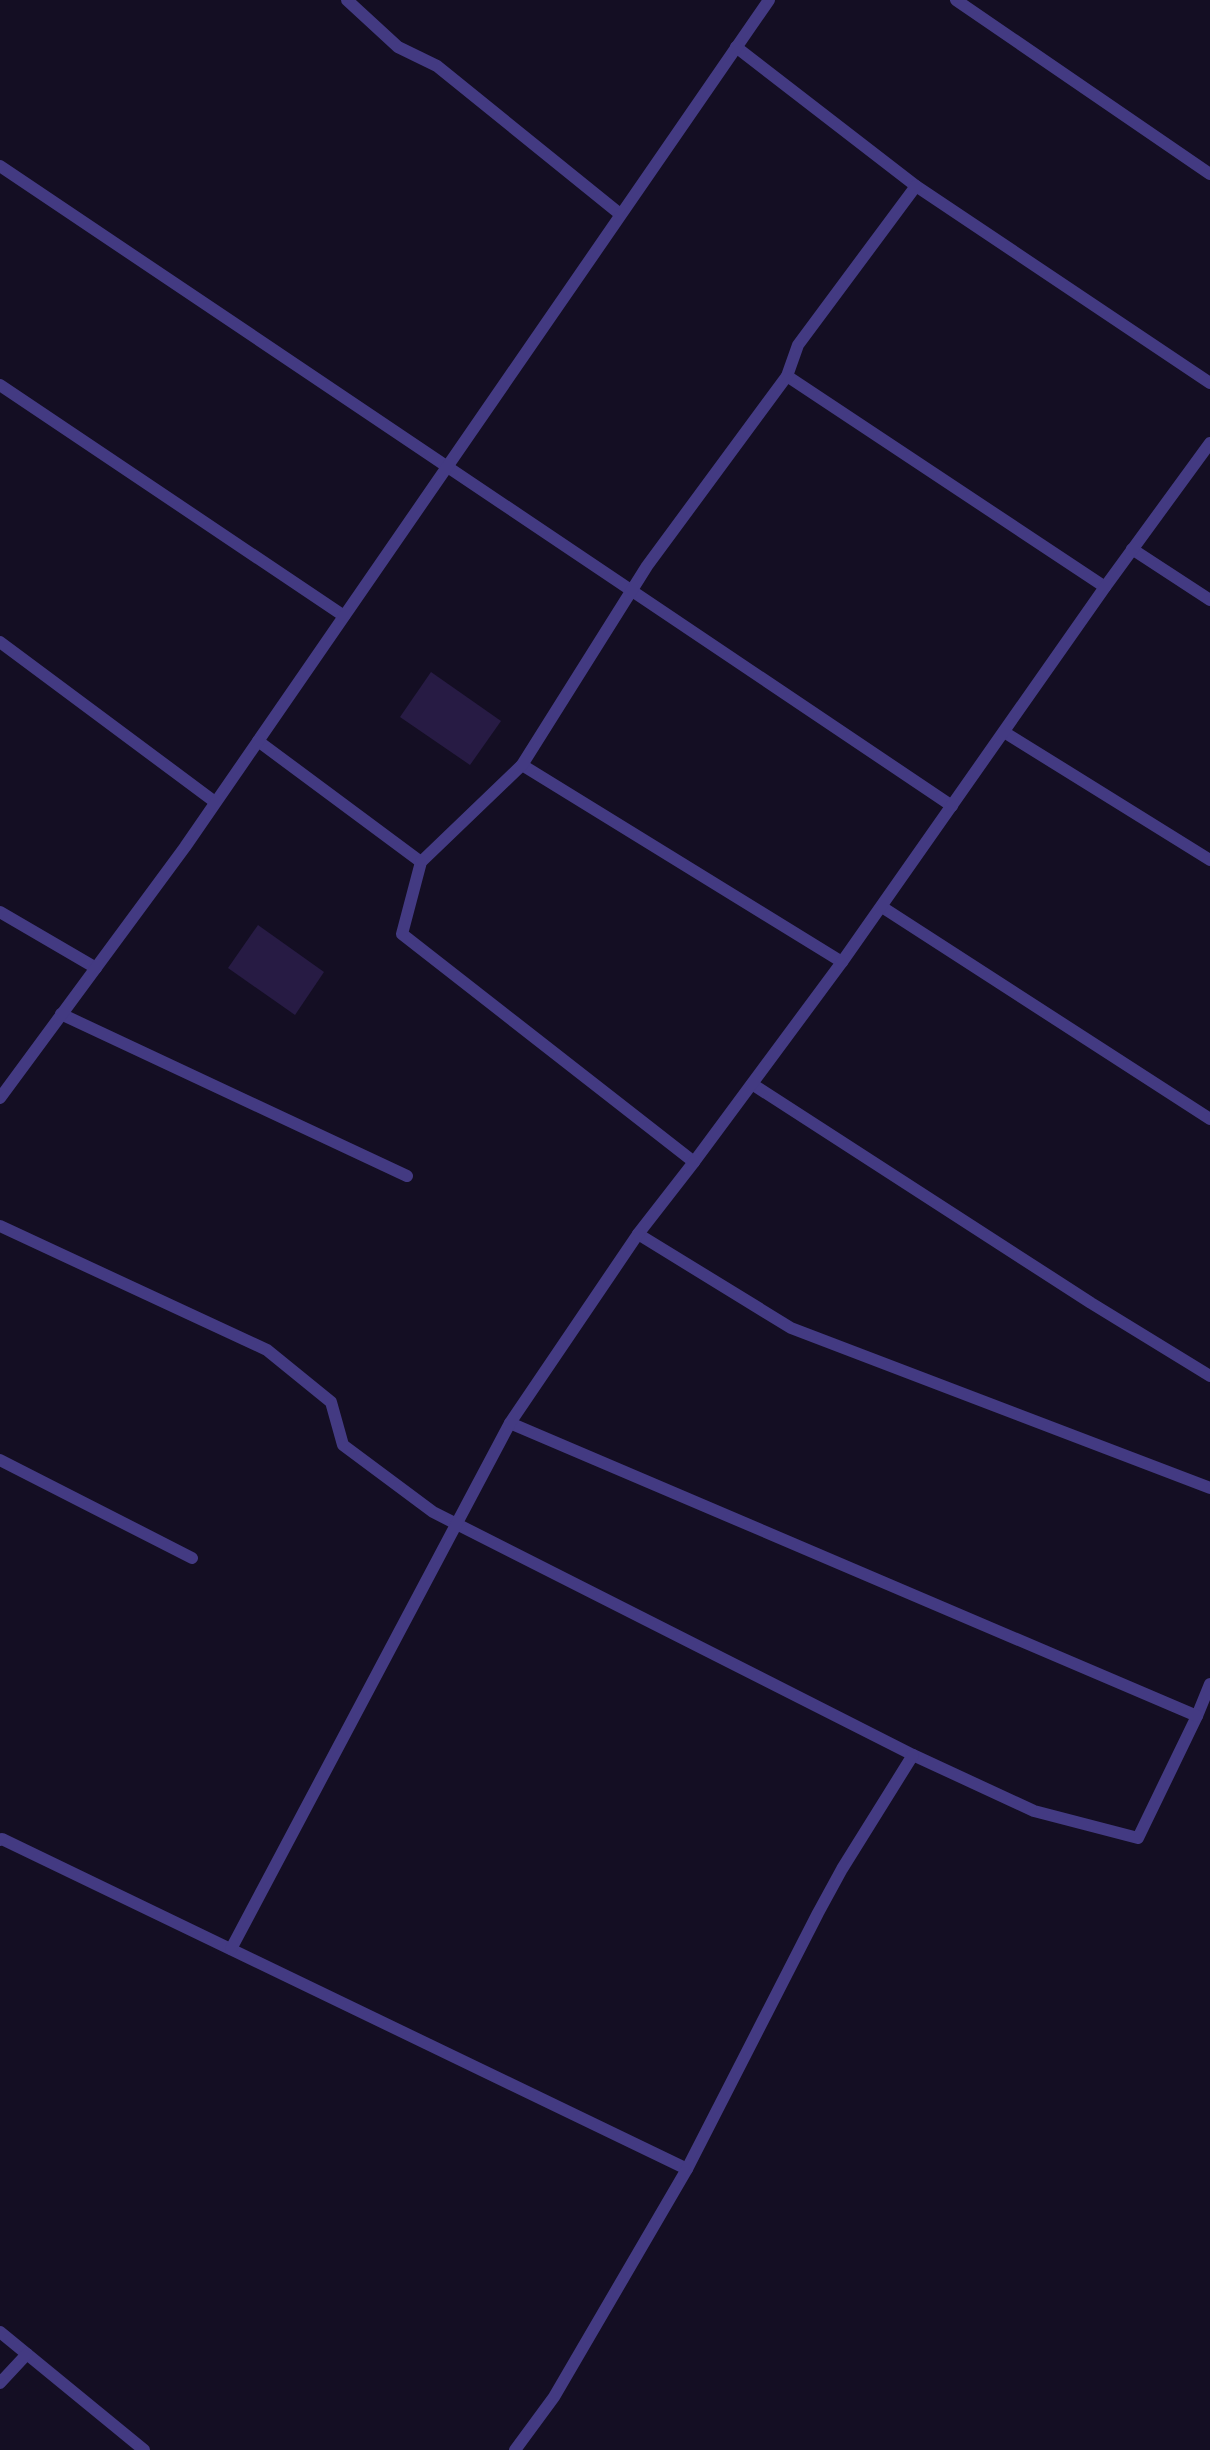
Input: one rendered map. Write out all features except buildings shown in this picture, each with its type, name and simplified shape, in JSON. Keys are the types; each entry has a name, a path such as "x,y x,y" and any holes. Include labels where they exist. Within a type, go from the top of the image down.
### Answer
{"street":[{"path":"347,0 398,47 437,66 620,214"},
{"path":"0,1098 96,968 258,741 769,0"},
{"path":"956,0 1210,174"},
{"path":"736,47 916,186 1210,383"},
{"path":"0,166 952,806"},
{"path":"694,1162 402,934 421,862 522,764 647,566 787,376 798,344 916,186"},
{"path":"787,376 1105,587"},
{"path":"0,384 344,616"},
{"path":"232,1949 510,1423 638,1234 694,1162 882,907 1105,587 1210,443"},
{"path":"1132,549 1210,600"},
{"path":"0,642 215,802"},
{"path":"1004,732 1210,860"},
{"path":"258,741 421,862"},
{"path":"522,764 842,962"},
{"path":"882,907 1210,1119"},
{"path":"0,912 96,968"},
{"path":"61,1014 407,1176"},
{"path":"752,1084 1091,1303 1210,1376"},
{"path":"0,1226 267,1350 331,1402 344,1445 433,1512 913,1754 1034,1811 1138,1838 1197,1716 1210,1684"},
{"path":"638,1234 791,1328 1210,1488"},
{"path":"510,1423 1197,1716"},
{"path":"0,1460 192,1558"},
{"path":"515,2450 554,2397 687,2169 818,1913 842,1869 913,1754"},
{"path":"0,1840 2,1839 232,1949 687,2169"},
{"path":"0,2332 144,2450"},
{"path":"0,2383 27,2354"}]}
